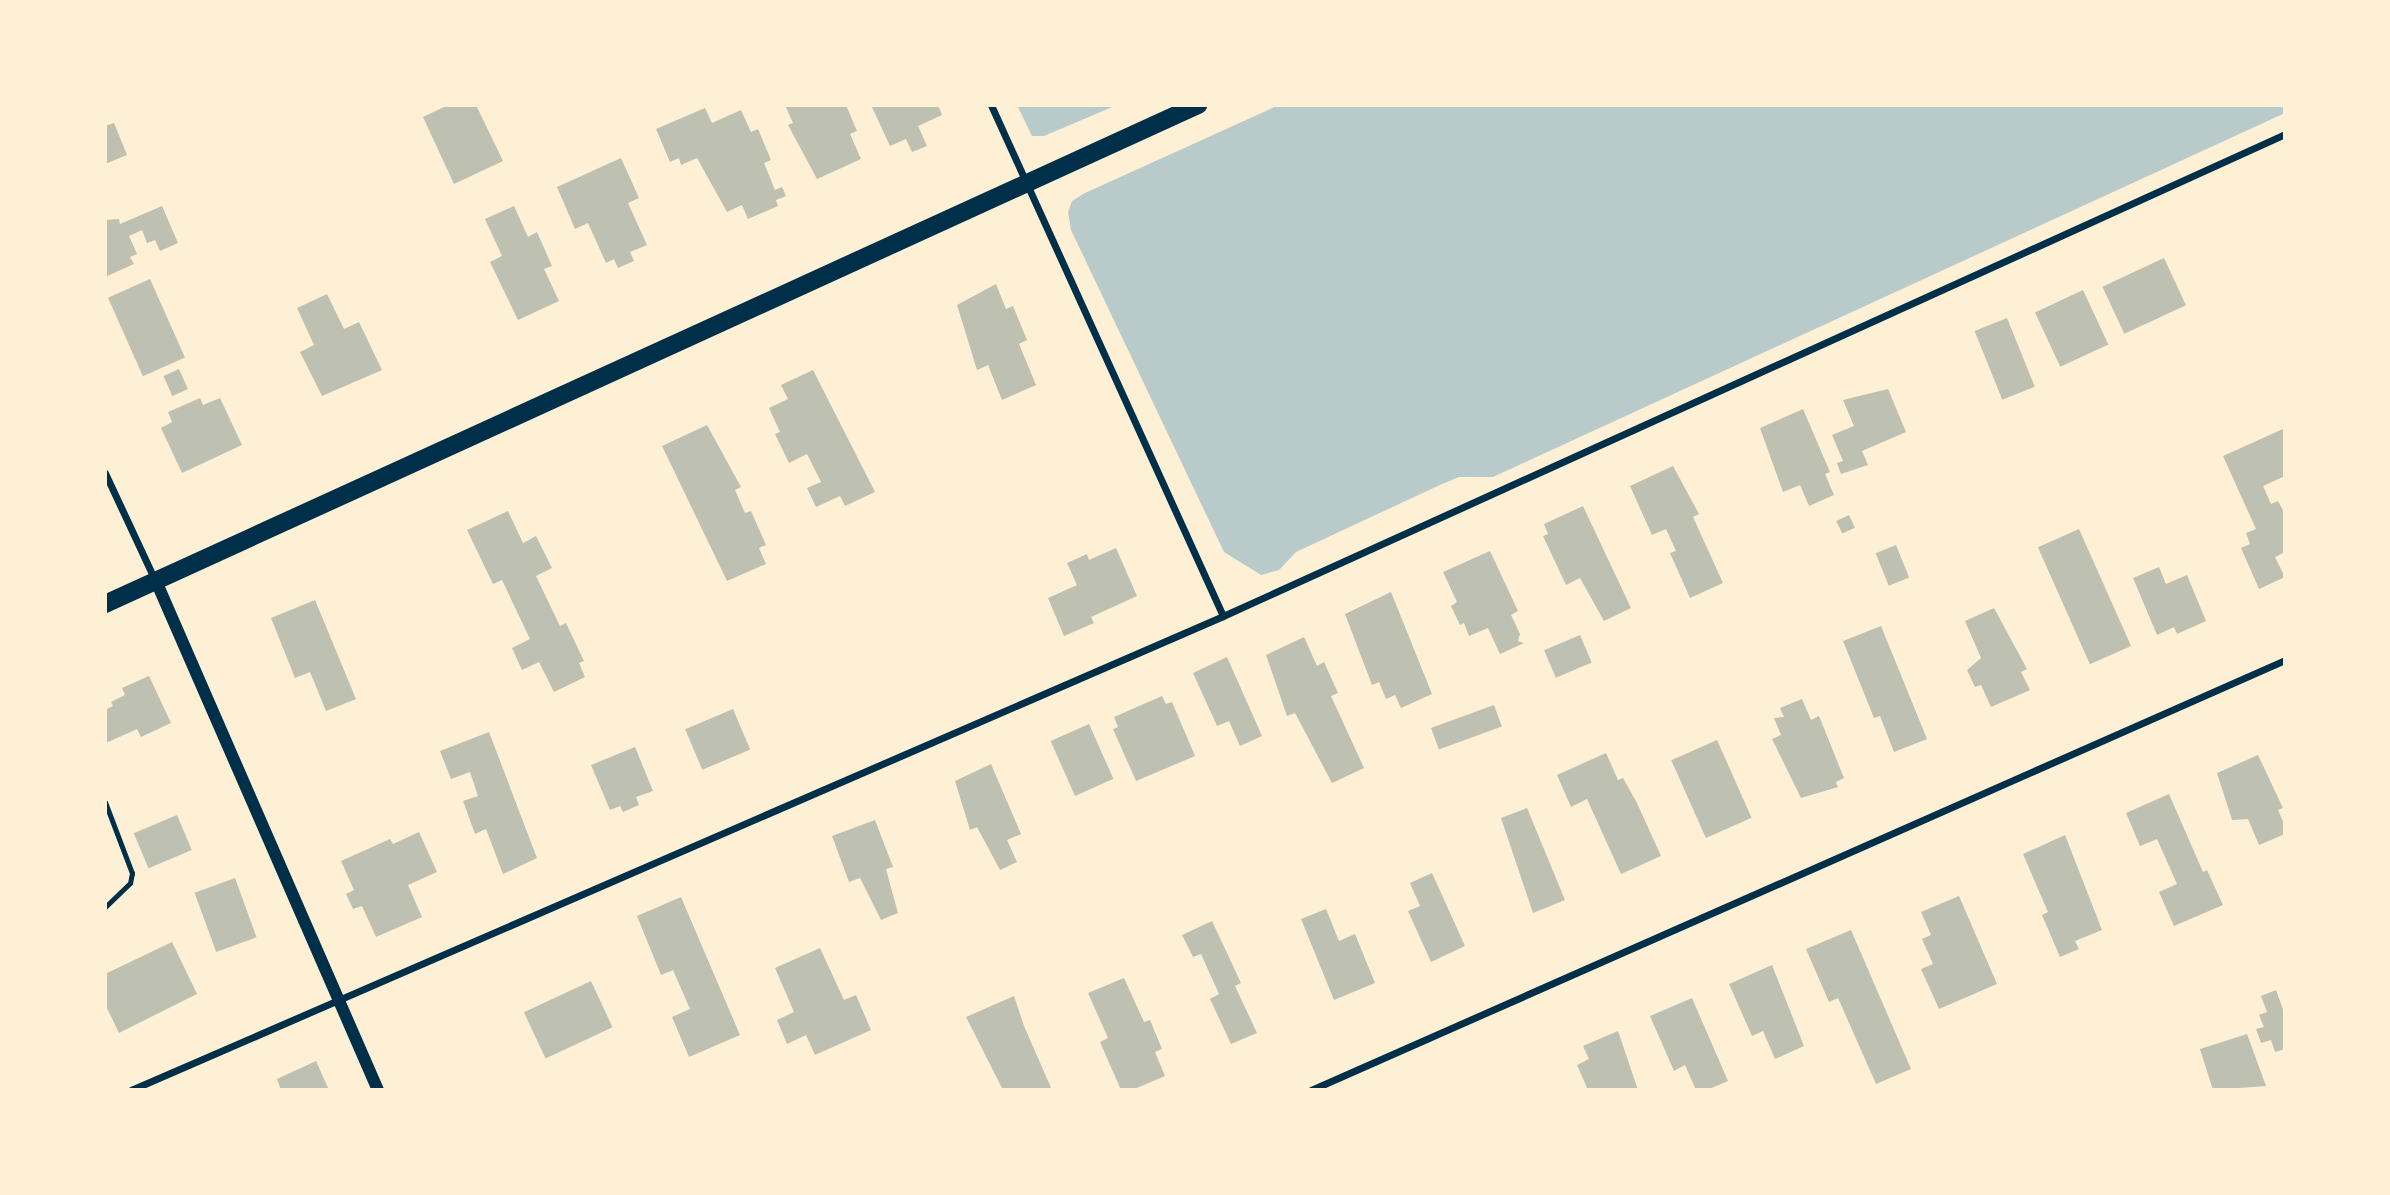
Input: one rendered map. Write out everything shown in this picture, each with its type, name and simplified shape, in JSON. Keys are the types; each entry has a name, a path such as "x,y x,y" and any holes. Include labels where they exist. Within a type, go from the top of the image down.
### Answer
{"main road":[{"path":"105,604 1198,105"}],"street":[{"path":"991,105 1223,616"},
{"path":"131,1090 1223,616 2285,134"},
{"path":"105,473 156,581 336,999 378,1090"},
{"path":"1311,1090 2285,660"}],"lane":[{"path":"105,802 132,873 130,883 105,907"}],"shaded area":[{"path":"1017,105 1117,105 1044,136 1032,136"},
{"path":"1279,105 2285,105 2285,113 1493,477 1459,477 1442,484 1296,552 1279,570 1261,575 1224,552 1071,230 1068,212 1072,201 1085,193"}],"building":[{"path":"448,105 476,105 503,161 454,184 423,117"},
{"path":"785,105 846,105 857,131 850,134 861,159 817,179 788,125 793,123"},
{"path":"871,105 938,105 942,115 918,126 927,146 912,152 906,139 890,146"},
{"path":"705,108 712,123 741,110 751,132 758,129 771,160 764,163 775,190 782,187 786,196 776,200 778,206 748,219 742,205 727,212 697,158 681,165 679,158 670,162 656,129"},
{"path":"114,123 127,155 105,164 105,126"},
{"path":"621,158 639,198 628,203 647,245 630,252 634,261 618,268 614,259 606,263 588,223 575,229 557,187"},
{"path":"162,206 178,243 160,251 155,240 147,243 142,230 129,236 137,254 130,257 134,264 105,277 105,220 119,219 120,224"},
{"path":"514,206 528,237 537,232 552,266 544,269 559,301 518,320 490,262 502,256 485,219"},
{"path":"2164,258 2186,305 2124,334 2102,287"},
{"path":"150,279 185,358 143,376 108,298"},
{"path":"996,284 1006,309 1013,306 1027,340 1019,344 1036,385 1002,400 988,365 977,370 957,305"},
{"path":"2083,290 2108,344 2060,367 2035,312"},
{"path":"327,294 344,329 359,322 382,370 322,396 300,352 314,345 297,308"},
{"path":"2007,318 2035,387 2002,400 1975,331"},
{"path":"179,369 188,389 172,396 163,376"},
{"path":"813,370 875,492 845,506 840,496 816,507 807,488 821,482 807,454 789,463 775,434 780,432 769,408 788,399 781,385"},
{"path":"1888,389 1906,432 1862,451 1868,465 1841,474 1837,463 1843,461 1832,435 1854,426 1843,400"},
{"path":"200,398 203,405 220,398 242,445 182,473 161,428 172,422 168,412"},
{"path":"1803,409 1830,472 1825,474 1834,495 1809,506 1800,485 1783,492 1760,428"},
{"path":"707,425 741,487 735,490 745,513 751,511 766,545 759,548 766,564 727,581 662,446"},
{"path":"2283,429 2285,476 2263,486 2271,504 2278,501 2285,514 2285,552 2275,557 2285,577 2259,589 2241,548 2250,544 2246,533 2256,529 2223,456"},
{"path":"1673,466 1699,514 1693,517 1723,583 1690,598 1670,553 1676,551 1666,529 1652,535 1630,486"},
{"path":"1583,506 1631,608 1604,621 1580,578 1566,585 1543,536 1548,534 1544,524"},
{"path":"508,511 523,543 536,536 552,568 536,576 560,626 566,623 584,661 579,663 585,677 554,692 539,662 522,670 512,648 530,639 502,580 493,584 467,530"},
{"path":"1849,515 1855,528 1842,534 1836,521"},
{"path":"2079,529 2131,646 2090,664 2038,547"},
{"path":"1896,545 1909,577 1889,586 1876,553"},
{"path":"1116,548 1137,596 1091,617 1094,623 1064,636 1048,598 1077,585 1067,563 1087,554 1089,560"},
{"path":"1490,551 1518,611 1511,615 1520,634 1518,641 1524,643 1500,654 1488,628 1469,636 1464,623 1460,625 1451,606 1457,602 1443,572"},
{"path":"2159,567 2166,584 2187,575 2206,621 2177,634 2174,627 2157,635 2133,578"},
{"path":"1391,592 1432,694 1401,708 1395,695 1386,699 1379,682 1372,685 1345,614"},
{"path":"315,600 356,699 326,711 310,672 295,678 271,618"},
{"path":"1994,608 2027,669 2021,672 2030,690 1991,707 1981,685 1975,687 1967,670 1981,658 1965,621"},
{"path":"1881,626 1927,739 1894,752 1880,716 1874,718 1843,641"},
{"path":"1580,635 1592,663 1556,678 1544,650"},
{"path":"1304,637 1317,666 1324,662 1338,693 1331,696 1364,768 1332,783 1295,713 1287,716 1266,655"},
{"path":"1227,657 1262,736 1240,746 1229,721 1217,726 1193,673"},
{"path":"149,676 171,723 141,737 137,729 106,743 105,710 113,706 111,702 125,695 122,688"},
{"path":"1162,696 1166,704 1172,702 1195,756 1136,781 1113,729 1118,727 1114,717"},
{"path":"1802,699 1811,720 1819,716 1844,778 1836,782 1838,787 1801,798 1772,739 1781,735 1774,718 1784,717 1780,708"},
{"path":"1494,705 1502,727 1439,750 1431,728"},
{"path":"733,709 750,750 702,770 685,729"},
{"path":"1089,724 1113,779 1075,796 1051,741"},
{"path":"489,732 537,858 503,874 486,829 475,834 463,801 478,796 470,772 451,779 440,751"},
{"path":"1717,740 1752,818 1706,838 1671,760"},
{"path":"635,747 653,791 636,797 639,805 623,812 620,806 610,810 591,765"},
{"path":"1606,753 1618,780 1623,778 1637,803 1661,856 1621,874 1587,799 1571,807 1557,775"},
{"path":"2258,755 2283,808 2278,810 2285,826 2285,834 2259,845 2248,819 2232,820 2217,773"},
{"path":"991,764 1021,834 1007,840 1017,862 1000,870 977,827 970,830 955,781"},
{"path":"2169,794 2203,872 2207,870 2223,905 2174,926 2159,892 2177,884 2157,839 2140,846 2126,813"},
{"path":"1527,808 1565,900 1533,913 1501,818"},
{"path":"177,815 192,850 149,868 134,833"},
{"path":"875,820 893,867 886,869 898,913 881,920 860,878 849,882 832,836"},
{"path":"419,832 437,872 408,885 422,917 376,937 362,906 353,909 346,894 354,890 341,861 390,839 393,844"},
{"path":"2065,835 2102,930 2075,941 2079,949 2060,957 2042,915 2048,912 2023,854"},
{"path":"1432,873 1465,946 1431,962 1408,911 1420,906 1410,883"},
{"path":"235,878 257,937 216,952 195,893"},
{"path":"1959,896 1997,984 1939,1009 1921,969 1933,964 1922,939 1931,935 1921,912"},
{"path":"681,897 740,1035 689,1057 672,1017 690,1009 673,970 661,975 637,916"},
{"path":"1326,909 1339,941 1355,934 1375,983 1334,1000 1301,919"},
{"path":"1212,921 1241,983 1235,986 1257,1033 1231,1044 1210,999 1219,994 1201,954 1193,957 1182,935"},
{"path":"1851,930 1911,1069 1876,1084 1838,998 1829,1002 1806,949"},
{"path":"172,942 197,994 119,1033 105,1004 105,974"},
{"path":"820,948 844,1000 856,995 871,1030 815,1055 806,1035 787,1044 777,1020 794,1012 775,968"},
{"path":"1772,965 1804,1046 1775,1059 1763,1031 1752,1036 1729,984"},
{"path":"1124,978 1144,1022 1150,1020 1162,1049 1155,1052 1165,1076 1132,1090 1121,1090 1100,1042 1108,1038 1088,993"},
{"path":"591,981 613,1027 545,1058 524,1012"},
{"path":"2276,990 2285,1015 2285,1049 2275,1052 2271,1040 2261,1043 2256,1029 2264,1027 2259,1015 2267,1012 2261,996"},
{"path":"1014,996 1052,1090 1003,1090 966,1017"},
{"path":"1692,998 1728,1081 1707,1090 1696,1090 1685,1065 1674,1071 1650,1016"},
{"path":"1618,1031 1638,1090 1588,1090 1577,1065 1589,1059 1583,1046"},
{"path":"2247,1034 2266,1086 2213,1090 2200,1049"},
{"path":"316,1061 329,1090 281,1090 277,1079"}]}
